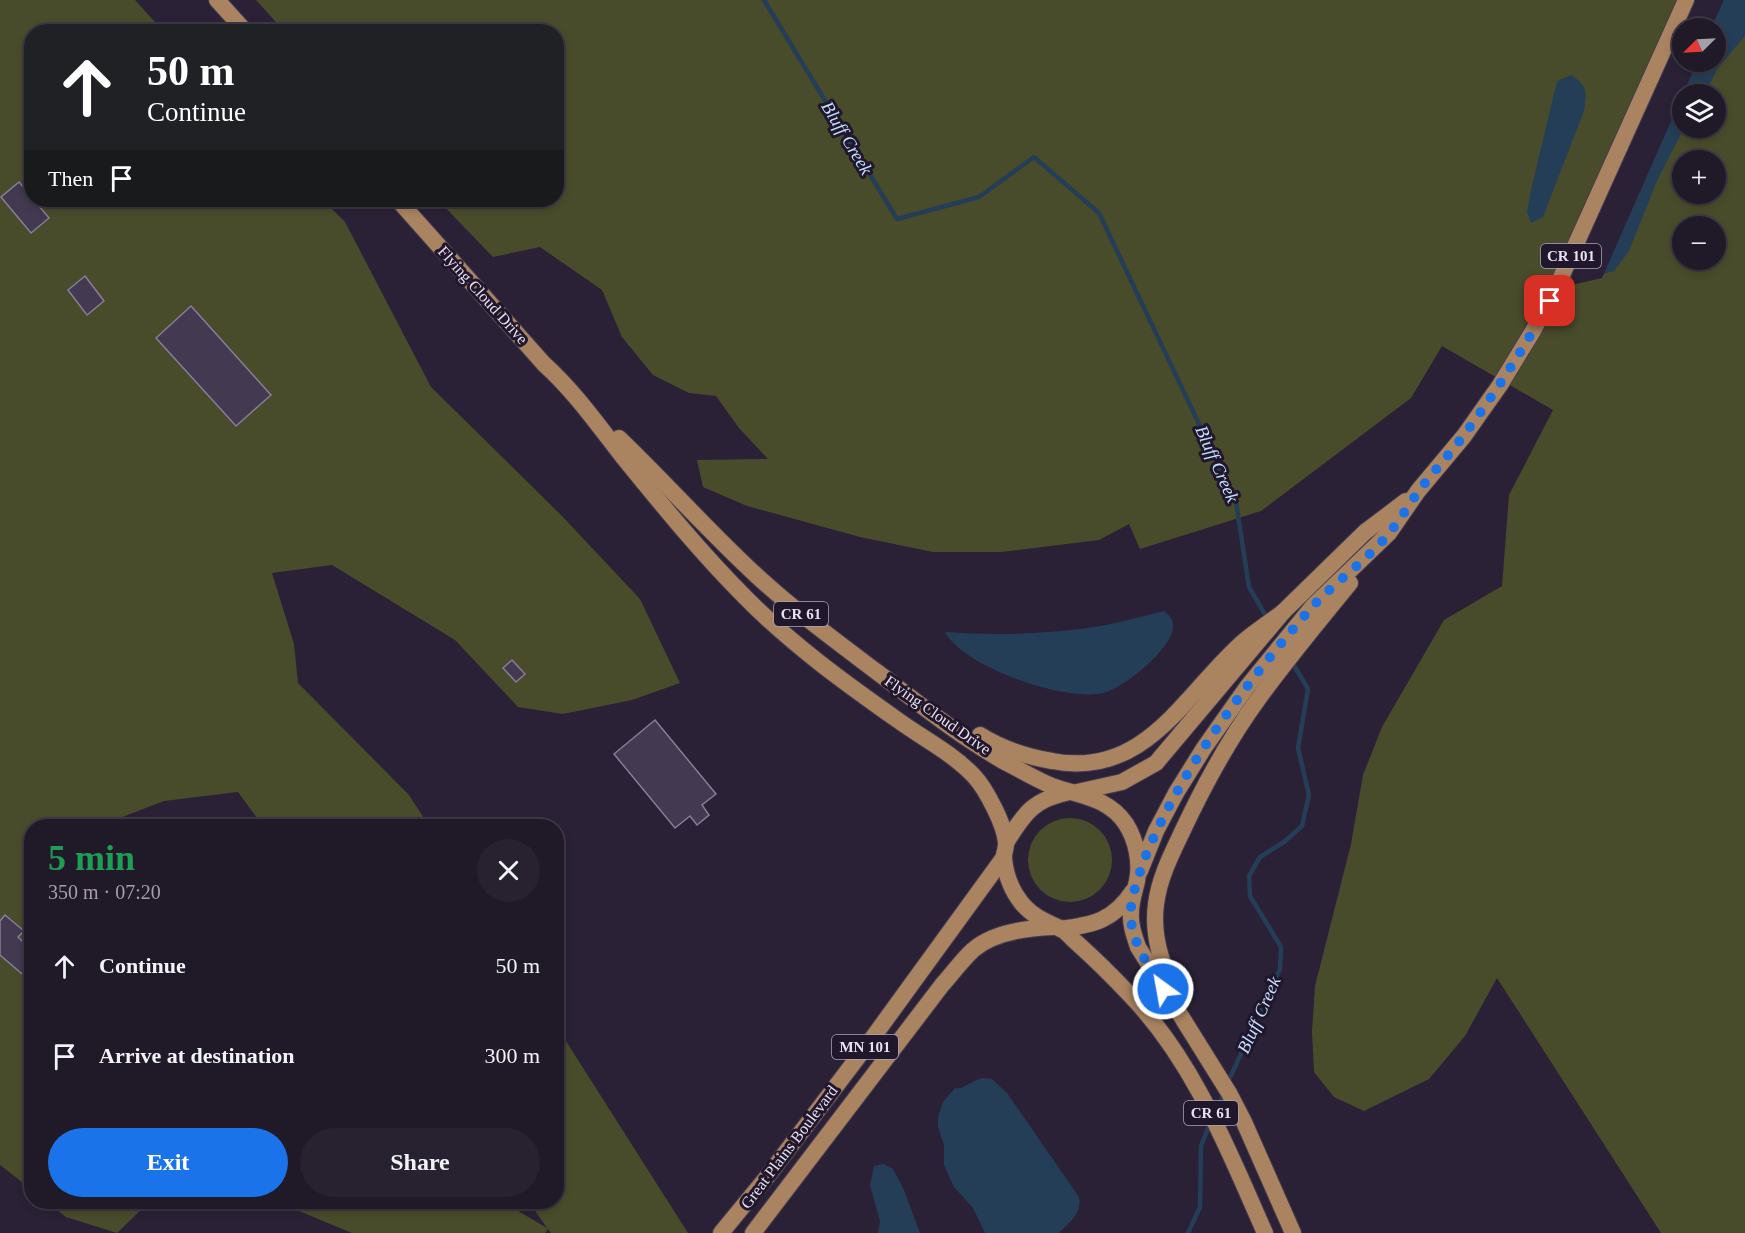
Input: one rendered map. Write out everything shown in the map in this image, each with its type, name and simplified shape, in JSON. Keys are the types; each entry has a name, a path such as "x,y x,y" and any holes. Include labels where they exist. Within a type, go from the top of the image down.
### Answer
{"main road":[{"path":"217,0 239,24"},
{"name":"CR 101","path":"1253,693 1389,533 1418,491 1470,427 1500,385 1557,286 1686,0"},
{"name":"Flying Cloud Drive","path":"404,207 544,364 671,488 756,576 809,620 956,732 1048,784 1089,796 1110,808 1124,822 1136,848 1139,865 1131,919 1138,947 1200,1039"},
{"name":"Flying Cloud Drive","path":"570,389 669,514 709,561 747,600 812,657 951,756 974,776 993,805 1005,850 1006,871 1018,899 1032,913 1057,928 1135,1000 1153,1021 1188,1071 1209,1110 1265,1233"},
{"name":"CR 101","path":"1228,667 1242,643 1283,612 1365,532 1418,491"},
{"path":"874,670 984,738 1038,759 1078,764 1108,760 1140,745 1228,667"},
{"path":"1005,850 1016,826 1030,808 1047,799 1122,782 1156,763 1228,667"},
{"path":"1057,928 1083,926 1106,918 1125,903 1136,884 1156,831 1176,793 1204,748 1253,693"},
{"path":"1253,693 1187,820 1161,881 1155,921 1161,959 1170,982 1200,1039 1231,1085 1293,1233"},
{"name":"Great Plains Boulevard","path":"721,1233 767,1177 871,1040 1005,850"},
{"name":"Great Plains Boulevard","path":"753,1233 942,985 973,951 1003,935 1028,929 1057,928"}],"green space":[{"path":"0,0 135,0 157,24 24,24 24,207 330,207 345,222 431,387 562,516 640,599 680,683 632,700 563,714 518,707 455,640 332,565 272,573 294,644 298,683 409,795 424,819 258,819 238,792 164,801 117,819 24,819 24,1184 0,1165"},
{"path":"256,0 1745,0 1745,1233 1661,1233 1497,978 1465,1036 1429,1079 1364,1111 1334,1097 1314,1072 1312,1032 1315,986 1351,844 1363,775 1382,727 1444,620 1502,586 1509,495 1553,410 1442,346 1411,398 1261,511 1140,549 1129,524 1099,540 1001,552 933,552 860,537 747,506 703,487 697,460 768,459 739,428 716,396 689,393 653,375 622,337 602,290 540,247 493,257 445,207 564,207 564,24 278,24"},
{"path":"1070,818 1093,825 1105,837 1112,860 1105,883 1093,895 1070,902 1047,895 1035,883 1028,860 1035,837 1047,825"},
{"path":"564,1038 688,1233 551,1233 548,1229 545,1233 352,1233 294,1209 515,1209 547,1228 534,1209 564,1209"},
{"path":"56,1209 142,1209 117,1233 66,1217"}],"water":[{"path":"1686,0 1745,0 1745,36 1726,58 1726,18 1679,18"},
{"path":"1672,35 1672,72 1716,72 1709,84 1672,84 1672,138 1679,138 1657,181 1629,251 1614,271 1574,282"},
{"path":"1571,75 1581,83 1585,90 1584,111 1543,217 1531,223 1527,212 1531,190 1557,81"},
{"path":"1164,611 1169,615 1173,625 1166,644 1134,676 1103,693 1065,692 1017,679 972,658 945,632 1004,634 1062,631 1101,626"},
{"path":"983,1078 992,1079 1007,1093 1079,1197 1077,1213 1059,1233 985,1233 973,1208 954,1187 944,1165 944,1145 938,1127 938,1117 943,1102 955,1088 962,1088"},
{"path":"884,1164 893,1169 904,1190 920,1233 878,1233 880,1221 870,1185 874,1166"}],"pier":[{"path":"1683,0 1724,0 1716,18 1675,18"},
{"path":"1672,25 1672,72 1693,72 1687,84 1672,84 1672,119 1602,278 1572,285 1577,241"}],"building":[{"path":"19,182 24,188 24,207 40,207 49,218 31,233 1,197"},
{"path":"85,276 104,301 87,315 68,290"},
{"path":"191,306 271,395 236,426 156,338"},
{"path":"512,660 525,674 516,682 503,668"},
{"path":"655,720 716,794 702,805 709,815 697,825 690,816 675,828 614,754"},
{"path":"5,915 24,931 18,937 24,943 24,976 0,955 0,921"}],"waterway":[{"name":"Bluff Creek","path":"764,0 897,219 979,197 1034,157 1099,213 1236,502 1249,587 1267,618"},
{"name":"Bluff Creek","path":"1228,1082 1280,969 1281,947 1250,896 1249,876 1260,857 1284,842 1302,826 1309,795 1298,748 1308,689 1292,662"},
{"name":"Bluff Creek","path":"1215,1113 1224,1093"},
{"name":"Bluff Creek","path":"1188,1233 1200,1207 1201,1146 1210,1123"}],"route":[{"path":"1163,989 1138,947 1132,929 1131,909 1135,888 1156,831 1176,793 1247,687 1313,606 1389,533 1418,491 1464,436 1500,385 1550,301"}]}
